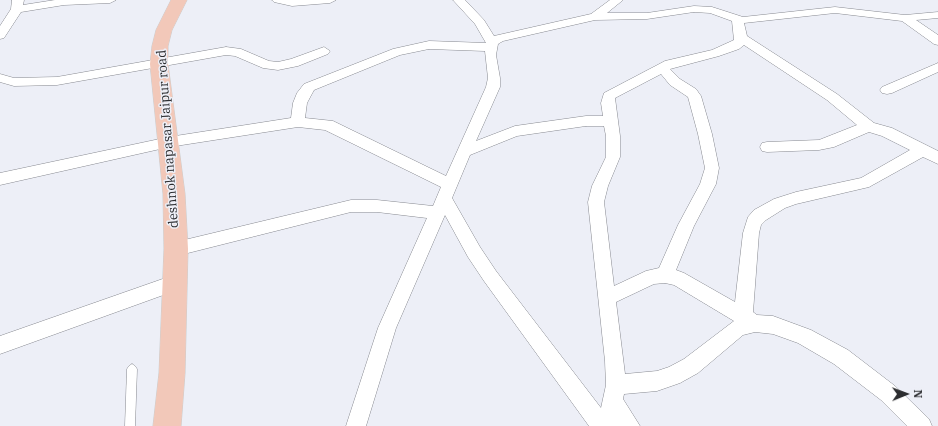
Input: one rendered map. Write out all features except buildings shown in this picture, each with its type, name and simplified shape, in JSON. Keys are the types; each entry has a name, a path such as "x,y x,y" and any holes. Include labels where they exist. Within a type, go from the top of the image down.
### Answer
{"main road":[{"name":"deshnok napasar Jaipur road","path":"167,426 172,373 176,249 174,194 159,64 160,46 164,30 171,13 179,0"}],"street":[{"path":"1,32 18,5 66,1 110,0"},
{"path":"278,0 292,3 330,0"},
{"path":"356,426 387,328 493,87 494,78 490,55 492,44 480,22 459,0"},
{"path":"595,18 617,0"},
{"path":"298,122 300,102 304,93 309,87 397,52 429,45 492,44 507,37 595,18 647,16 694,9 708,5 738,20 835,10 905,18 938,15"},
{"path":"905,18 938,41"},
{"path":"608,426 615,393 615,362 596,221 596,202 600,186 612,157 614,136 608,103 609,96 662,67 678,61 729,48 740,42 741,38 738,20"},
{"path":"741,38 832,97 869,127 887,132 938,158"},
{"path":"0,78 14,82 57,81 226,51 237,52 267,65 278,66 294,63 324,51"},
{"path":"662,67 675,82 691,92 694,96 705,134 712,168 708,184 686,225 665,275"},
{"path":"887,90 938,67"},
{"path":"464,152 515,131 586,122 611,121"},
{"path":"0,179 169,142 298,122 328,125 444,198 474,252 490,276 602,426"},
{"path":"767,147 819,145 862,128 869,127"},
{"path":"749,320 751,233 754,222 760,215 780,203 791,199 864,183 877,177 922,150"},
{"path":"176,249 351,206 377,206 444,198"},
{"path":"607,298 652,276 665,275 678,278 749,320 804,336 835,353 888,394 922,426"},
{"path":"0,345 174,283"},
{"path":"615,393 673,376 691,366 749,320"},
{"path":"615,393 630,426"}],"lane":[{"path":"130,426 132,369"}]}
